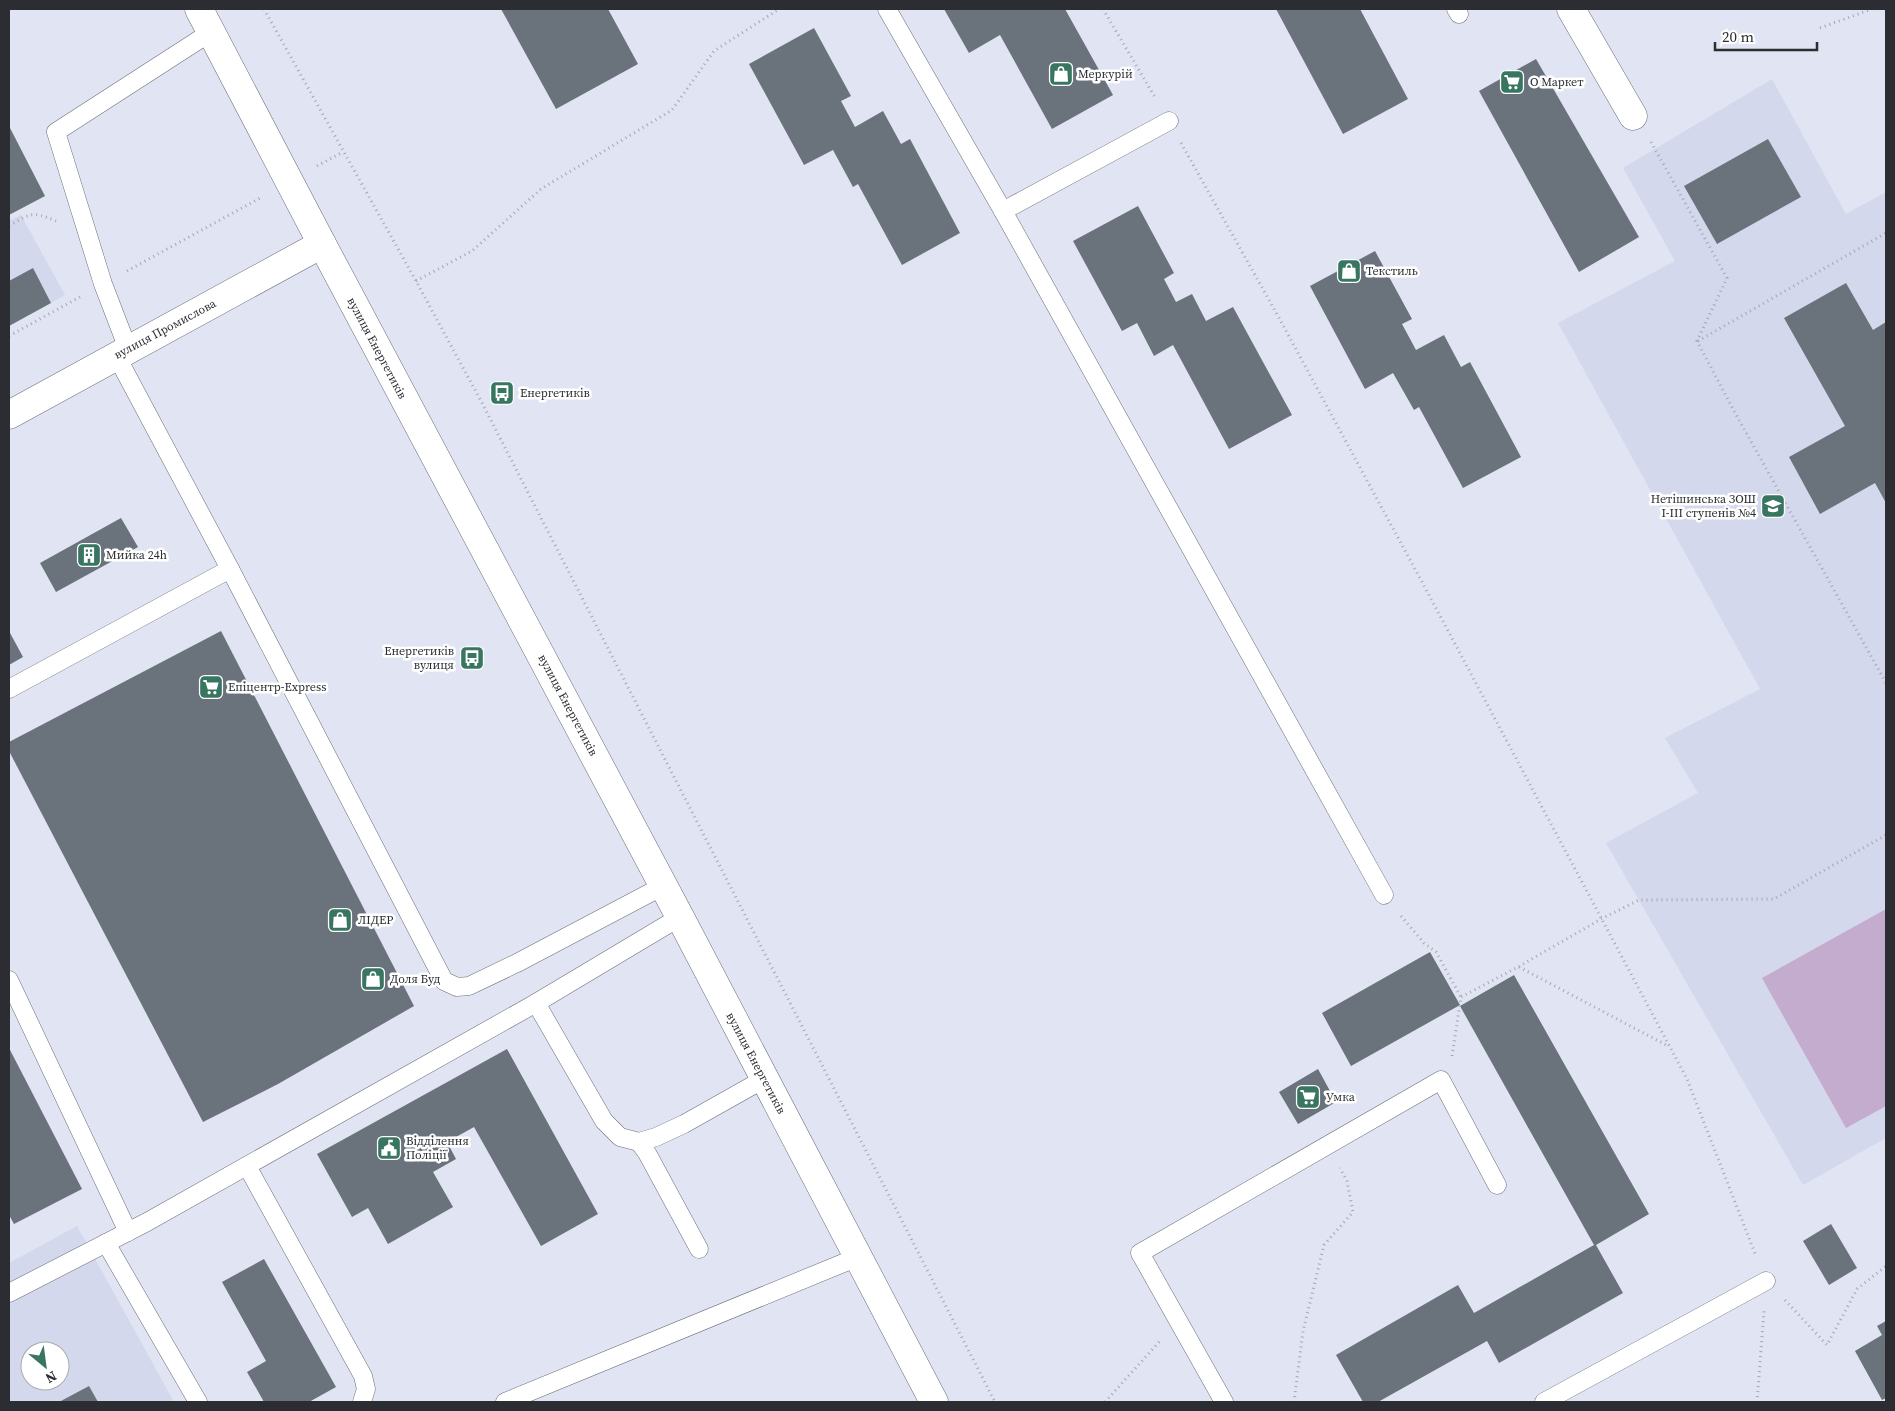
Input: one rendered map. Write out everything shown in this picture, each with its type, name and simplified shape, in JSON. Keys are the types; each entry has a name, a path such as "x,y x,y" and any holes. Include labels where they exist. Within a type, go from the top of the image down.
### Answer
{"main road":[{"path":"1571,9 1633,116"},
{"name":"вулиця Енергетиків","path":"205,20 289,182 680,917 934,1402"},
{"name":"вулиця Промислова","path":"9,414 322,244"}],"lane":[{"path":"887,9 1003,211 1384,895"},
{"path":"205,20 56,132 122,352 230,569 444,981 457,987 469,986 517,964 663,886"},
{"path":"1003,211 1169,121"},
{"path":"9,689 230,569"},
{"path":"9,1293 128,1232 247,1166 536,1003 680,917"},
{"path":"9,980 128,1232"},
{"path":"536,1003 604,1121 620,1137 639,1142 656,1137 684,1124 764,1079"},
{"path":"1224,1402 1140,1254 1441,1080 1496,1185"},
{"path":"639,1142 648,1152 699,1249"},
{"path":"247,1166 363,1376 366,1389 362,1402"},
{"path":"106,1243 198,1402"},
{"path":"505,1402 858,1257"},
{"path":"1544,1402 1766,1281"}],"path":[{"path":"264,9 416,281 485,410 995,1402"},
{"path":"416,281 472,251 541,189 672,110 714,51 779,9"},
{"path":"1103,9 1169,121 1278,316 1687,1080 1766,1281 1827,1345 1857,1289 1886,1266"},
{"path":"1820,28 1872,9"},
{"path":"1633,116 1655,148 1727,278 1697,341"},
{"path":"9,336 343,152"},
{"path":"1697,341 1886,234"},
{"path":"1697,341 1886,683"},
{"path":"1461,997 1639,900 1774,899 1886,835"},
{"path":"1384,895 1424,943 1436,952 1461,997 1451,1060"},
{"path":"1518,967 1669,1046"},
{"path":"1294,1402 1303,1331 1324,1245 1353,1212 1346,1181"},
{"path":"1757,1402 1766,1281"},
{"path":"1107,1402 1178,1321"}],"shaded area":[{"name":"Нетішинська ЗОШ І-ІІІ ступенів №4","path":"1772,79 1846,214 1886,192 1886,1138 1803,1185 1606,843 1698,793 1665,738 1760,689 1558,323 1675,261 1623,168"},
{"path":"21,215 65,295 9,326 9,221"},
{"path":"1886,909 1886,1106 1846,1128 1762,978"},
{"path":"77,1226 174,1402 9,1402 9,1263"}],"building":[{"path":"501,9 608,9 638,64 556,109"},
{"name":"Меркурій","path":"944,9 1065,9 1113,95 1052,129 1000,35 969,53"},
{"path":"1276,9 1360,9 1408,99 1343,134"},
{"path":"814,28 851,96 841,101 855,127 883,111 901,144 910,139 960,233 902,265 858,184 853,187 833,150 804,165 749,64"},
{"path":"1536,59 1639,237 1579,272 1479,91"},
{"path":"9,126 45,196 9,215"},
{"path":"1768,139 1801,197 1717,244 1684,186"},
{"path":"1138,206 1174,273 1164,279 1176,302 1192,294 1206,321 1233,307 1292,415 1229,449 1173,345 1154,356 1137,323 1122,331 1073,241"},
{"path":"1375,251 1412,319 1402,324 1416,350 1444,335 1461,367 1470,362 1521,457 1463,488 1419,407 1414,410 1393,373 1365,389 1310,286"},
{"path":"33,268 51,303 9,326 9,281"},
{"path":"1846,283 1873,330 1886,322 1886,503 1875,483 1820,514 1789,457 1845,426 1784,318"},
{"name":"Мийка 24һ","path":"121,518 138,547 56,592 40,563"},
{"path":"9,631 23,657 9,665"},
{"path":"221,631 414,1006 278,1084 203,1122 9,751 9,742"},
{"path":"1430,952 1460,1005 1351,1066 1322,1013"},
{"path":"1514,975 1649,1214 1596,1245 1623,1293 1499,1363 1487,1341 1378,1402 1363,1402 1336,1355 1458,1285 1474,1313 1594,1245 1460,1006"},
{"path":"9,1048 82,1189 14,1224 9,1215"},
{"name":"Відділення Поліції","path":"507,1049 598,1214 541,1246 474,1127 447,1142 456,1159 433,1172 453,1207 388,1244 368,1208 352,1217 317,1154"},
{"name":"Умка","path":"1318,1069 1336,1102 1298,1124 1279,1092"},
{"path":"1831,1224 1857,1268 1829,1285 1803,1241"},
{"path":"264,1259 336,1387 309,1402 264,1402 247,1372 266,1361 222,1282"},
{"path":"1886,1321 1886,1398 1882,1400 1855,1351 1882,1335 1877,1326"},
{"path":"89,1386 98,1402 59,1402"}],"place":[{"name":"Меркурій","path":"1061,74"},
{"name":"О Маркет","path":"1512,82"},
{"name":"Текстиль","path":"1349,271"},
{"name":"Енергетиків","path":"502,393"},
{"name":"Нетішинська ЗОШ І-ІІІ ступенів №4","path":"1773,506"},
{"name":"Мийка 24һ","path":"89,555"},
{"name":"Енергетиків вулиця","path":"472,658"},
{"name":"Епіцентр-Express","path":"211,687"},
{"name":"ЛІДЕР","path":"340,920"},
{"name":"Доля Буд","path":"373,979"},
{"name":"Умка","path":"1308,1097"},
{"name":"Відділення Поліції","path":"389,1148"}]}
